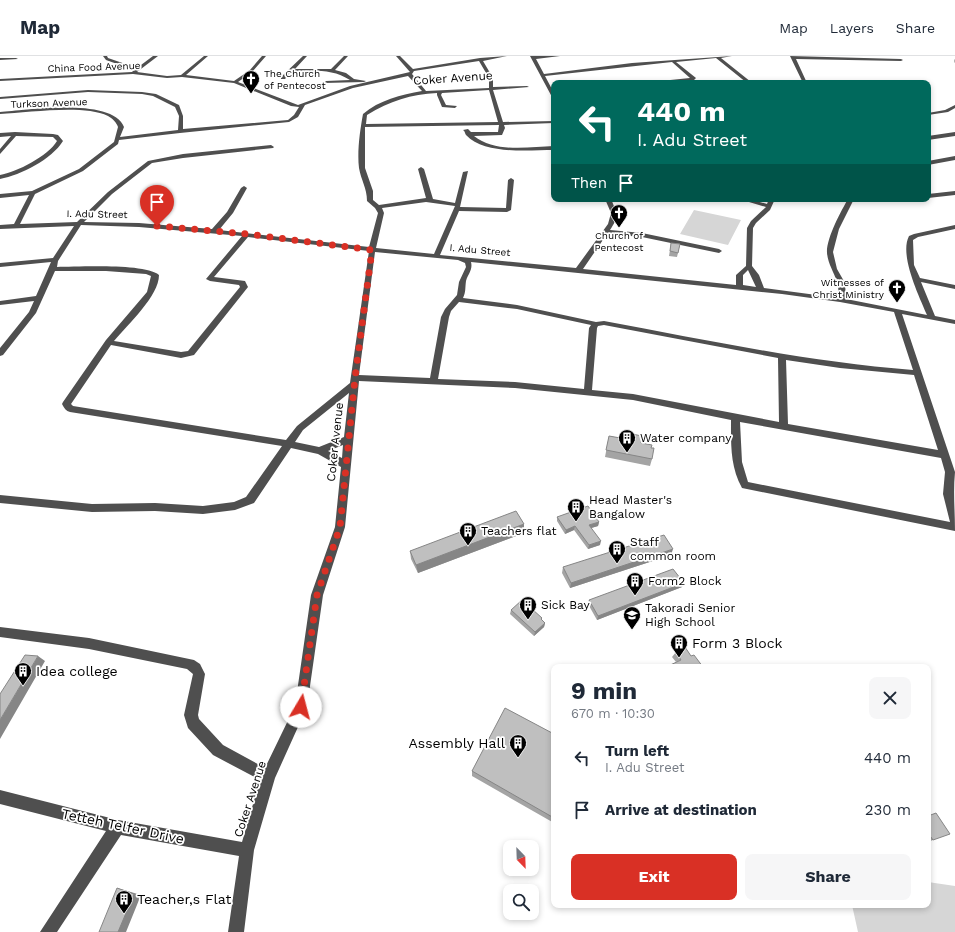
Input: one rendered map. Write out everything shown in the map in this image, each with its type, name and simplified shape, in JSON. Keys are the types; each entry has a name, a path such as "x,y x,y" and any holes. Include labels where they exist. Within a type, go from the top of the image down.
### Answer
{"street":[{"path":"105,56 111,62 135,72 156,56"},
{"path":"182,76 206,56"},
{"path":"235,82 251,71 264,56"},
{"path":"283,78 305,56"},
{"path":"332,70 346,56"},
{"path":"398,56 425,92"},
{"path":"0,196 33,193 90,163 116,143 117,139 180,131 289,121 296,116 303,105 352,86 410,72 505,56"},
{"path":"551,88 542,75 533,57 558,56"},
{"path":"657,56 667,62"},
{"path":"542,75 632,64 730,56"},
{"path":"1,57 16,59"},
{"path":"717,57 746,80"},
{"path":"804,80 793,57 842,60 844,57 901,60"},
{"path":"468,134 500,134 502,128 489,72 480,59"},
{"path":"673,61 693,80"},
{"path":"291,70 332,70 344,74 351,79 373,82"},
{"name":"China Food Avenue","path":"0,80 135,72 167,77 182,76 235,82 293,106 303,105"},
{"path":"89,79 94,75"},
{"path":"326,82 356,80"},
{"path":"73,98 76,92 85,84"},
{"name":"Coker Avenue","path":"236,932 247,850 268,777 301,707 317,595 340,527 355,381 372,250 381,213 378,207 370,201 370,191 362,168 363,126 365,114 374,108 402,96 425,92 527,87"},
{"path":"0,98 88,91 121,91 154,96 177,106 181,116 180,131"},
{"path":"440,91 439,95 444,106 455,107"},
{"path":"68,109 71,104"},
{"path":"931,114 946,111 955,106"},
{"name":"Turkson Avenue","path":"0,114 68,109 91,110 111,115 120,124 121,127 117,139"},
{"path":"363,126 551,122"},
{"path":"462,125 468,134 475,140 495,148 551,148"},
{"path":"0,152 15,134"},
{"path":"931,138 955,134"},
{"path":"0,135 52,135 60,141 58,146 43,159 6,176 0,177"},
{"path":"0,353 3,346 32,313 54,264 79,223 110,193 150,162 178,157 271,147"},
{"path":"931,162 955,158"},
{"path":"421,168 430,201"},
{"path":"436,256 457,207 466,172"},
{"path":"378,207 413,201 430,201 457,207 504,211 509,209 511,180"},
{"path":"214,231 230,213 244,188"},
{"path":"16,226 33,193"},
{"path":"931,196 955,193"},
{"path":"579,269 614,217 610,202"},
{"path":"754,202 769,206"},
{"path":"761,290 755,275 749,266 750,228 753,222 768,209 771,202"},
{"path":"843,301 841,283 834,269 830,252 836,229 849,202"},
{"name":"I. Adu Street","path":"0,227 79,223 157,226 247,234 372,250 579,269 761,290 843,301 955,322"},
{"path":"932,318 911,265 910,240 911,237 928,232 955,228"},
{"path":"605,232 642,235 719,251"},
{"path":"109,342 181,355 190,353 244,287 242,283 210,279 247,234"},
{"path":"434,382 438,368 445,317 449,307 458,300 464,287 462,281 469,267 468,262 458,258"},
{"path":"0,265 54,264 134,271 151,273 155,275 155,280 150,293 109,342 66,404 70,409 288,444 320,451 346,465"},
{"path":"739,288 740,275 749,266"},
{"path":"916,279 955,287"},
{"path":"0,303 39,298"},
{"path":"458,300 517,307 596,324 604,323 782,356 870,370 919,373"},
{"path":"898,312 945,455 953,472 948,494 955,522"},
{"path":"588,392 592,334 593,328 596,324"},
{"path":"782,356 784,426"},
{"path":"0,499 92,508 203,510 235,506 250,500 288,444 307,421 355,381 515,385 633,397 736,418 945,455"},
{"path":"736,418 736,453 742,480 745,485 955,527"},
{"path":"320,451 349,439"},
{"path":"0,632 54,638 110,647 190,664 196,668 199,674 191,715 193,722 218,750 268,777"},
{"name":"Tetteh Telfer Drive","path":"0,797 118,827 247,850"},
{"path":"48,932 118,827"}],"shaded area":[{"path":"694,210 741,220 728,245 680,234"},
{"path":"931,882 955,886 955,932 858,932 853,908 931,908"}],"building":[{"path":"671,243 680,244 678,253 670,251"},
{"path":"632,434 642,436 641,443 652,445 651,448 654,448 652,459 606,450 609,436 626,439 626,437 631,438"},
{"path":"588,506 599,522 589,525 601,541 589,545 575,526 566,530 557,517"},
{"path":"516,511 524,524 416,565 410,551"},
{"name":"Staff common room","path":"664,535 673,549 571,583 563,567"},
{"name":"Form2 Block","path":"673,569 684,583 598,616 589,600"},
{"name":"Sick Bay","path":"522,600 542,618 541,619 545,623 535,632 511,610"},
{"path":"685,647 691,656 694,655 701,664 672,664 681,660 676,652"},
{"path":"25,655 38,656 0,720 0,694"},
{"name":"Assembly Hall","path":"505,708 551,732 551,816 472,771"},
{"path":"936,813 950,834 933,840 931,837 931,815"},
{"path":"117,888 134,894 118,932 99,932"}],"place":[{"name":"The Church of Pentecost","path":"251,94"},
{"name":"Church of Pentecost","path":"619,228"},
{"name":"Witnesses of Christ Ministry","path":"897,303"},
{"name":"Water company","path":"627,453"},
{"name":"Head Master's Bangalow","path":"576,522"},
{"name":"Teachers flat","path":"468,546"},
{"name":"Staff common room","path":"617,564"},
{"name":"Form2 Block","path":"635,596"},
{"name":"Sick Bay","path":"528,620"},
{"name":"Takoradi Senior High School","path":"632,630"},
{"name":"Form 3 Block","path":"679,658"},
{"name":"Idea college","path":"23,686"},
{"name":"Assembly Hall","path":"518,758"},
{"name":"Teacher,s Flat","path":"124,914"}],"route":[{"path":"157,226 247,234 372,250 355,378 340,527 317,595 301,707"}]}
